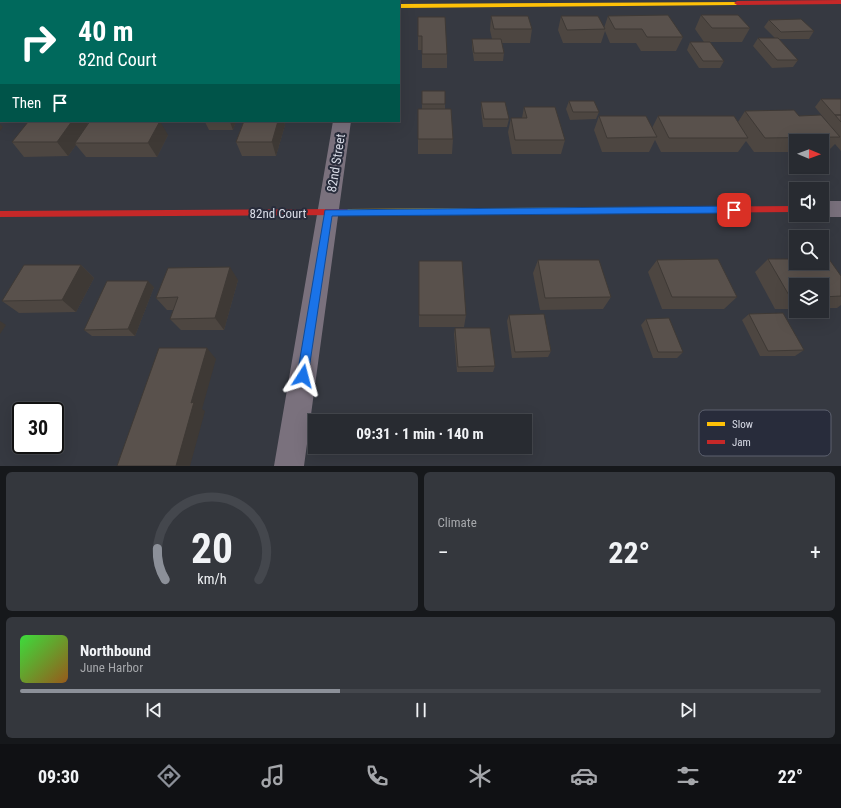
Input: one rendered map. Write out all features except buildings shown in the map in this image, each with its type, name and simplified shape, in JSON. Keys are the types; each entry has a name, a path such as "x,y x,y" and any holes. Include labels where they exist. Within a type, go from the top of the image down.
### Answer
{"street":[{"path":"400,6 841,2"},
{"name":"82nd Street","path":"289,466 342,122"},
{"name":"82nd Court","path":"0,214 789,209"},
{"path":"829,209 841,209"}],"traffic: slow":[{"path":"400,6 737,3"},
{"path":"347,212 644,210"}],"traffic: jam":[{"path":"737,3 841,2"},
{"path":"644,210 789,209"},
{"path":"0,214 347,212"}],"route":[{"path":"303,376 328,212 734,210"}]}
